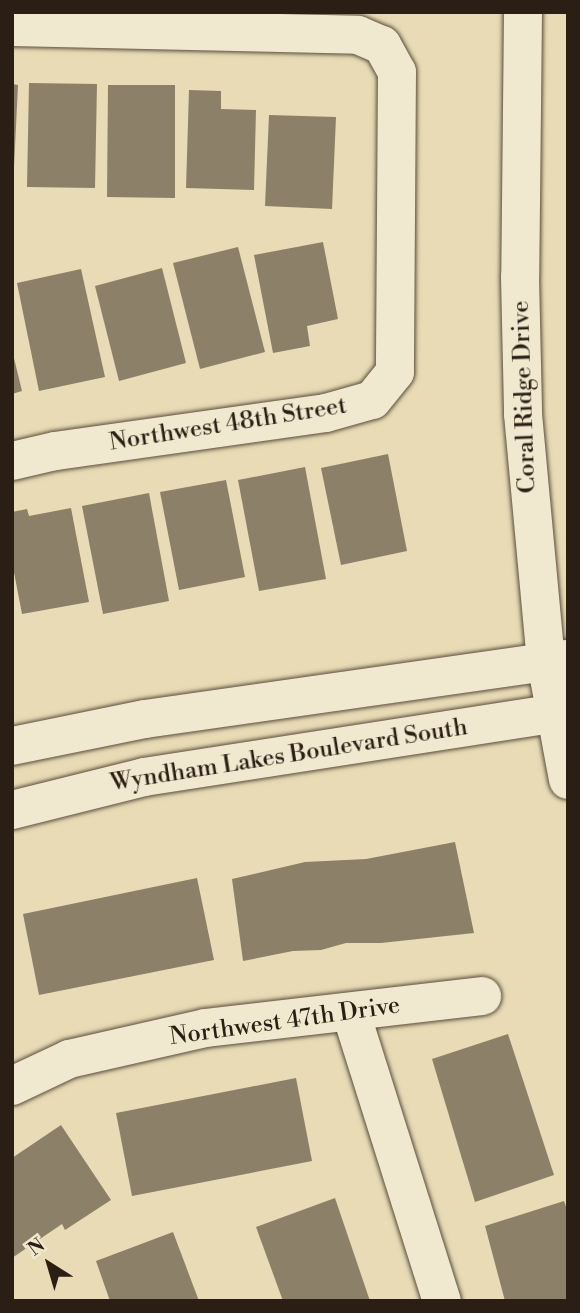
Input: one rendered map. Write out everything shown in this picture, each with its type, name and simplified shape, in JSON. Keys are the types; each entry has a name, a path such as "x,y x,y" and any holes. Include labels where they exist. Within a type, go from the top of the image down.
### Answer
{"street":[{"name":"Coral Ridge Drive","path":"523,12 520,277 523,414 557,660 568,780"},
{"name":"Northwest 48th Street","path":"12,27 358,35 382,45 397,72 395,372 372,400 326,413 55,451 12,461"},
{"path":"12,746 145,719 557,660"},
{"name":"Wyndham Lakes Boulevard South","path":"12,810 144,777 562,712"},
{"name":"Northwest 47th Drive","path":"12,1086 69,1059 206,1028 482,996"},
{"path":"351,1013 442,1301"}],"building":[{"path":"29,83 97,84 95,188 27,187"},
{"path":"12,84 18,85 14,167 12,167"},
{"path":"108,85 175,85 175,198 107,197"},
{"path":"189,90 221,91 221,109 256,110 254,190 186,188"},
{"path":"269,115 336,117 332,209 265,206"},
{"path":"323,242 338,319 307,326 310,346 273,353 254,255"},
{"path":"238,247 265,352 200,369 173,263"},
{"path":"162,268 186,363 119,381 95,286"},
{"path":"81,269 105,377 39,391 17,283"},
{"path":"12,350 22,391 12,394"},
{"path":"388,454 407,551 341,565 321,468"},
{"path":"305,467 326,579 259,591 238,480"},
{"path":"226,480 245,577 179,590 160,492"},
{"path":"149,493 169,601 103,614 82,506"},
{"path":"71,508 89,602 22,614 12,562 12,512 27,509 29,516"},
{"path":"455,842 474,933 381,943 346,943 321,950 293,951 243,961 232,879 305,862 366,859"},
{"path":"197,878 214,960 39,995 23,914"},
{"path":"508,1034 554,1175 475,1202 432,1059"},
{"path":"296,1078 312,1161 132,1196 116,1113"},
{"path":"61,1125 111,1200 65,1230 62,1224 12,1258 12,1158"},
{"path":"335,1198 370,1301 283,1301 256,1227"},
{"path":"564,1201 568,1212 568,1301 505,1301 485,1226"},
{"path":"173,1232 199,1301 110,1301 96,1261"}]}
